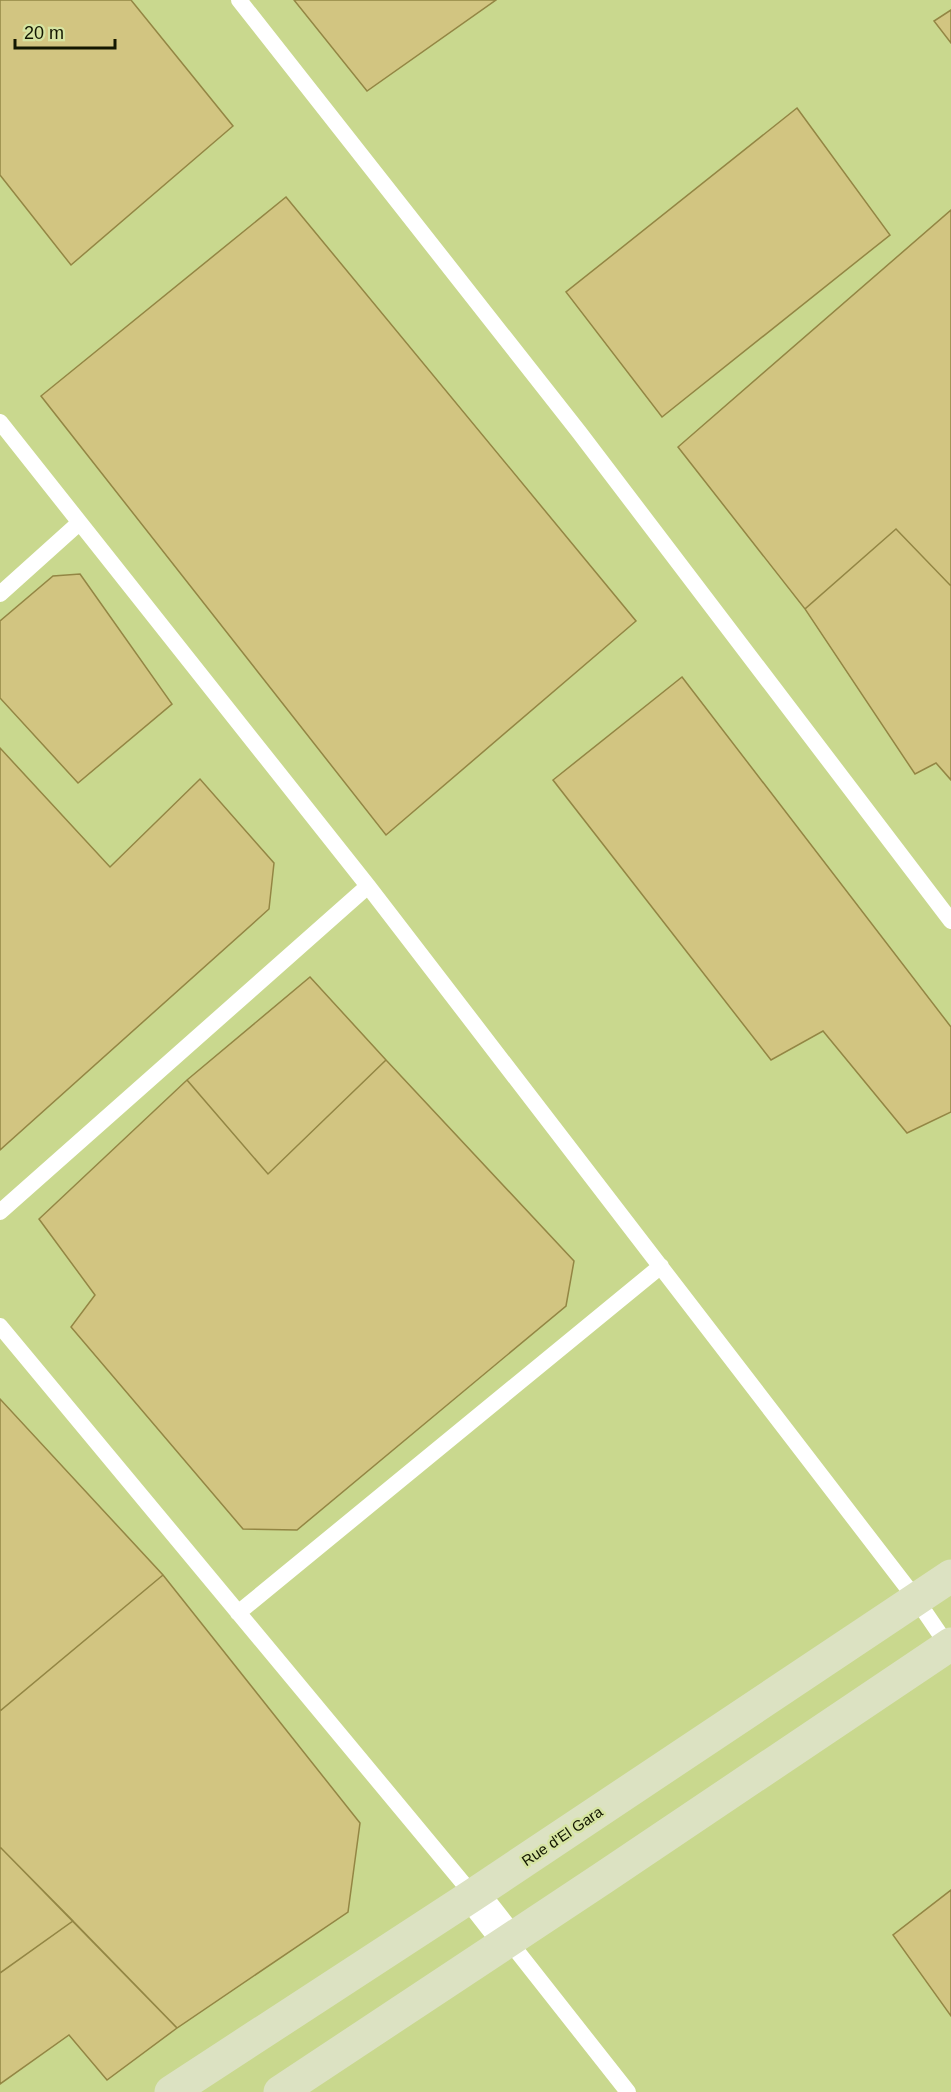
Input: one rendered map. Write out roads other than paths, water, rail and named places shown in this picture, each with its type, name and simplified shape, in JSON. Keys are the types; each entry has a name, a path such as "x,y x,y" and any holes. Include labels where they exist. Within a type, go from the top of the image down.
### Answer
{"street":[{"name":"Rue d'El Gara","path":"171,2092 473,1895 951,1576"},
{"path":"280,2092 950,1645"},
{"path":"473,1895 509,1941"}],"lane":[{"path":"239,0 579,432 951,921"},
{"path":"0,422 368,886 950,1645"},
{"path":"0,594 79,523"},
{"path":"0,1212 368,886"},
{"path":"238,1613 661,1266"},
{"path":"0,1326 473,1895"},
{"path":"509,1941 628,2092"}]}
